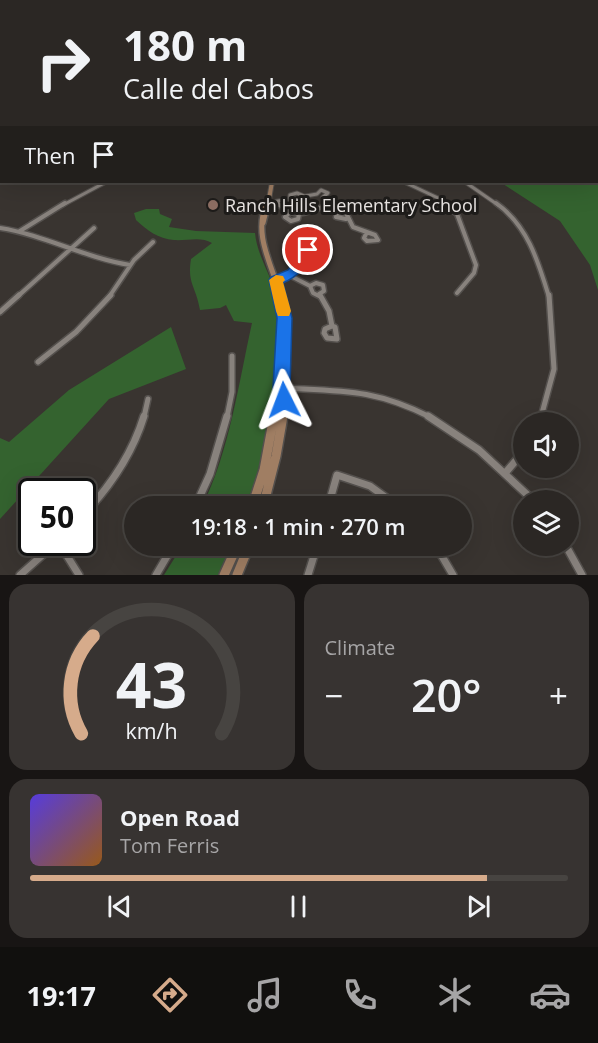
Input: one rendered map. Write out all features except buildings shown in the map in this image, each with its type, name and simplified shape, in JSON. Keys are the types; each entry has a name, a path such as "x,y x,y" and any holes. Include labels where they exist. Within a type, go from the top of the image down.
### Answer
{"main road":[{"path":"266,496 279,437 284,400 282,388 285,330 281,298 264,247 263,223 266,220 272,183"},
{"path":"256,496 264,470 276,402 282,388"},
{"path":"224,575 233,556"},
{"path":"237,575 245,556"}],"street":[{"path":"19,231 85,191 103,183"},
{"path":"406,183 438,198 457,214 476,265 474,273 456,293"},
{"path":"466,183 507,211 522,228 537,257 549,300 554,369 543,412"},
{"path":"267,203 277,203 316,194 323,196 326,206 337,214 338,219 346,219 366,234"},
{"path":"277,203 288,213 299,214 326,206"},
{"path":"288,213 285,217 291,220 298,219 299,214"},
{"path":"0,228 19,231 110,262 130,265"},
{"path":"0,312 94,228"},
{"path":"38,362 60,348 111,295 130,265 144,248 153,242"},
{"path":"276,279 295,271 302,259 311,252 303,249 297,251 297,256 302,259"},
{"path":"289,275 310,286 312,292 319,294 329,311 332,326"},
{"path":"310,286 316,283 322,285 324,291 319,294"},
{"path":"200,496 225,425 234,373 232,356"},
{"path":"282,388 344,390 389,400 458,434 507,471 524,490"},
{"path":"96,502 134,444 145,419 148,399"},
{"path":"507,471 513,464"},
{"path":"331,496 337,474 353,477 386,496"},
{"path":"20,575 43,556"},
{"path":"67,556 79,575"},
{"path":"156,575 167,556"},
{"path":"308,575 313,556"},
{"path":"442,556 453,575"},
{"path":"572,556 582,575"}],"green space":[{"path":"502,183 598,183 598,290 590,265 560,221"},
{"path":"146,209 159,209 160,214 172,219 169,227 196,231 255,233 256,242 278,303 279,350 267,434 251,496 207,496 226,440 252,323 234,321 226,305 220,308 200,310 191,280 191,259 212,243 194,239 174,240 158,236 136,220 134,213"},
{"path":"171,327 186,369 109,399 37,478 18,478 18,499 0,519 0,438 9,442 69,390"},
{"path":"176,556 227,556 218,575 164,575"}],"slow traffic":[{"path":"278,280 276,280 283,311"}],"place":[{"name":"Ranch Hills Elementary School","path":"213,205"}],"route":[{"path":"284,400 282,388 285,330 276,280 293,273 302,259 311,252 308,250"}]}
